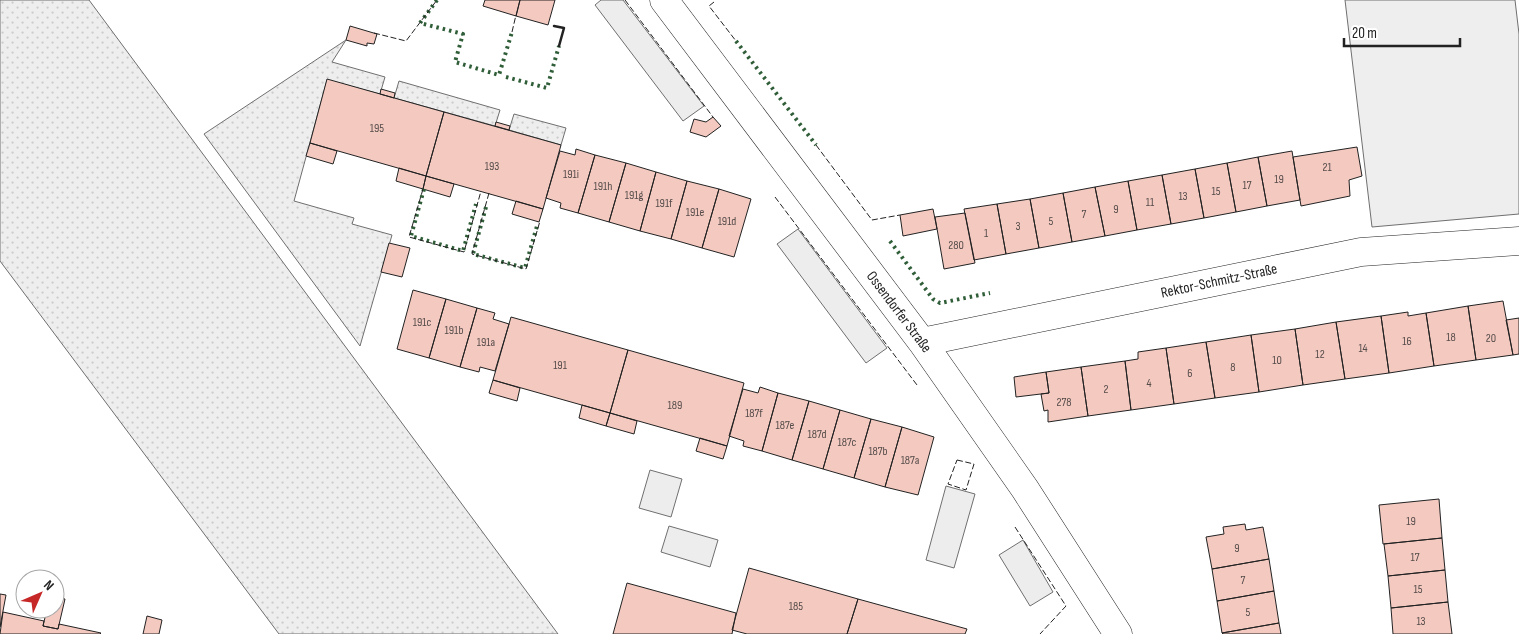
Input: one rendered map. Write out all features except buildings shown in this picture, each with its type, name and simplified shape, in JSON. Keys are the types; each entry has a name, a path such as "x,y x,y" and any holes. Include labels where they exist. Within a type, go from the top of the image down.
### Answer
{"street":[{"name":"Ossendorfer Straße","path":"664,0 922,342 1019,481 1118,634"},
{"name":"Rektor-Schmitz-Straße","path":"922,342 1361,252 1519,241"}],"shaded area":[{"path":"0,0 89,0 558,634 279,634 0,261"},
{"path":"601,0 623,0 704,106 683,121 595,5"},
{"path":"1345,0 1515,0 1519,34 1519,214 1372,227"},
{"path":"346,40 332,62 385,77 380,94 327,80 294,201 354,218 352,224 392,235 360,346 204,134"},
{"path":"399,81 500,110 495,126 394,98"},
{"path":"514,114 566,128 561,145 509,130"},
{"path":"798,229 887,348 866,363 777,244"},
{"path":"650,470 682,479 671,517 639,508"},
{"path":"946,486 975,494 954,568 926,560"},
{"path":"669,526 718,540 710,567 661,552"},
{"path":"1023,540 1053,592 1030,606 999,555"}],"hedge":[{"path":"437,0 420,23 463,34 455,62 499,75 512,32"},
{"path":"736,41 816,145"},
{"path":"506,77 547,88 559,46"},
{"path":"424,189 411,236 463,251 476,204"},
{"path":"486,207 473,254 525,268 537,226"},
{"path":"890,241 933,299 940,303 990,293"}],"fence":[{"path":"374,33 406,41 437,0"},
{"path":"625,0 713,117"},
{"path":"714,2 709,6 736,41"},
{"path":"512,32 516,15"},
{"path":"816,145 872,220 900,215"},
{"path":"423,189 409,237 464,252 481,191"},
{"path":"489,193 472,254 526,269 540,221"},
{"path":"775,197 917,385"},
{"path":"957,460 974,464 966,490 948,484 957,460"},
{"path":"1015,527 1066,606 1040,634"}],"wall":[{"path":"554,26 564,28 559,46"}]}
